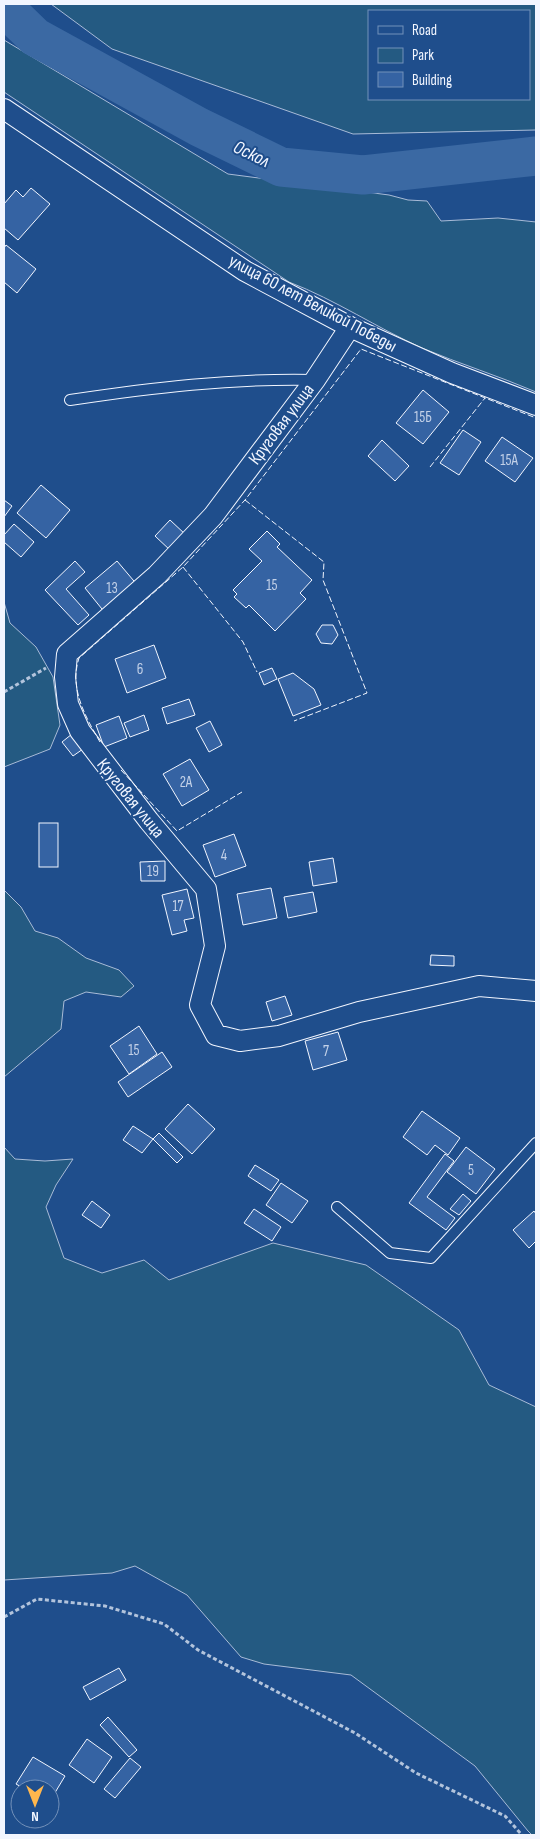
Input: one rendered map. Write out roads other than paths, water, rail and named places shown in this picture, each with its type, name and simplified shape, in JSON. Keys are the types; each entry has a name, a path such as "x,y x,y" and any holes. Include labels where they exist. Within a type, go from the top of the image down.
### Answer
{"street":[{"name":"улица 60 лет Великой Победы","path":"4,109 245,271 350,327 452,373 536,405"},
{"name":"Круговая улица","path":"350,327 315,380 213,516 157,575 67,654 65,677 68,704 80,731 149,820 206,889 215,946 200,1006 216,1035 240,1041 279,1036 359,1012 479,986 536,991"}],"lane":[{"path":"70,400 174,386 262,379 315,380"},
{"path":"337,1207 390,1253 431,1258 536,1143"}],"waterway":[{"name":"Оскол","path":"4,7 35,37 199,127 281,167 363,175 536,156"}]}
